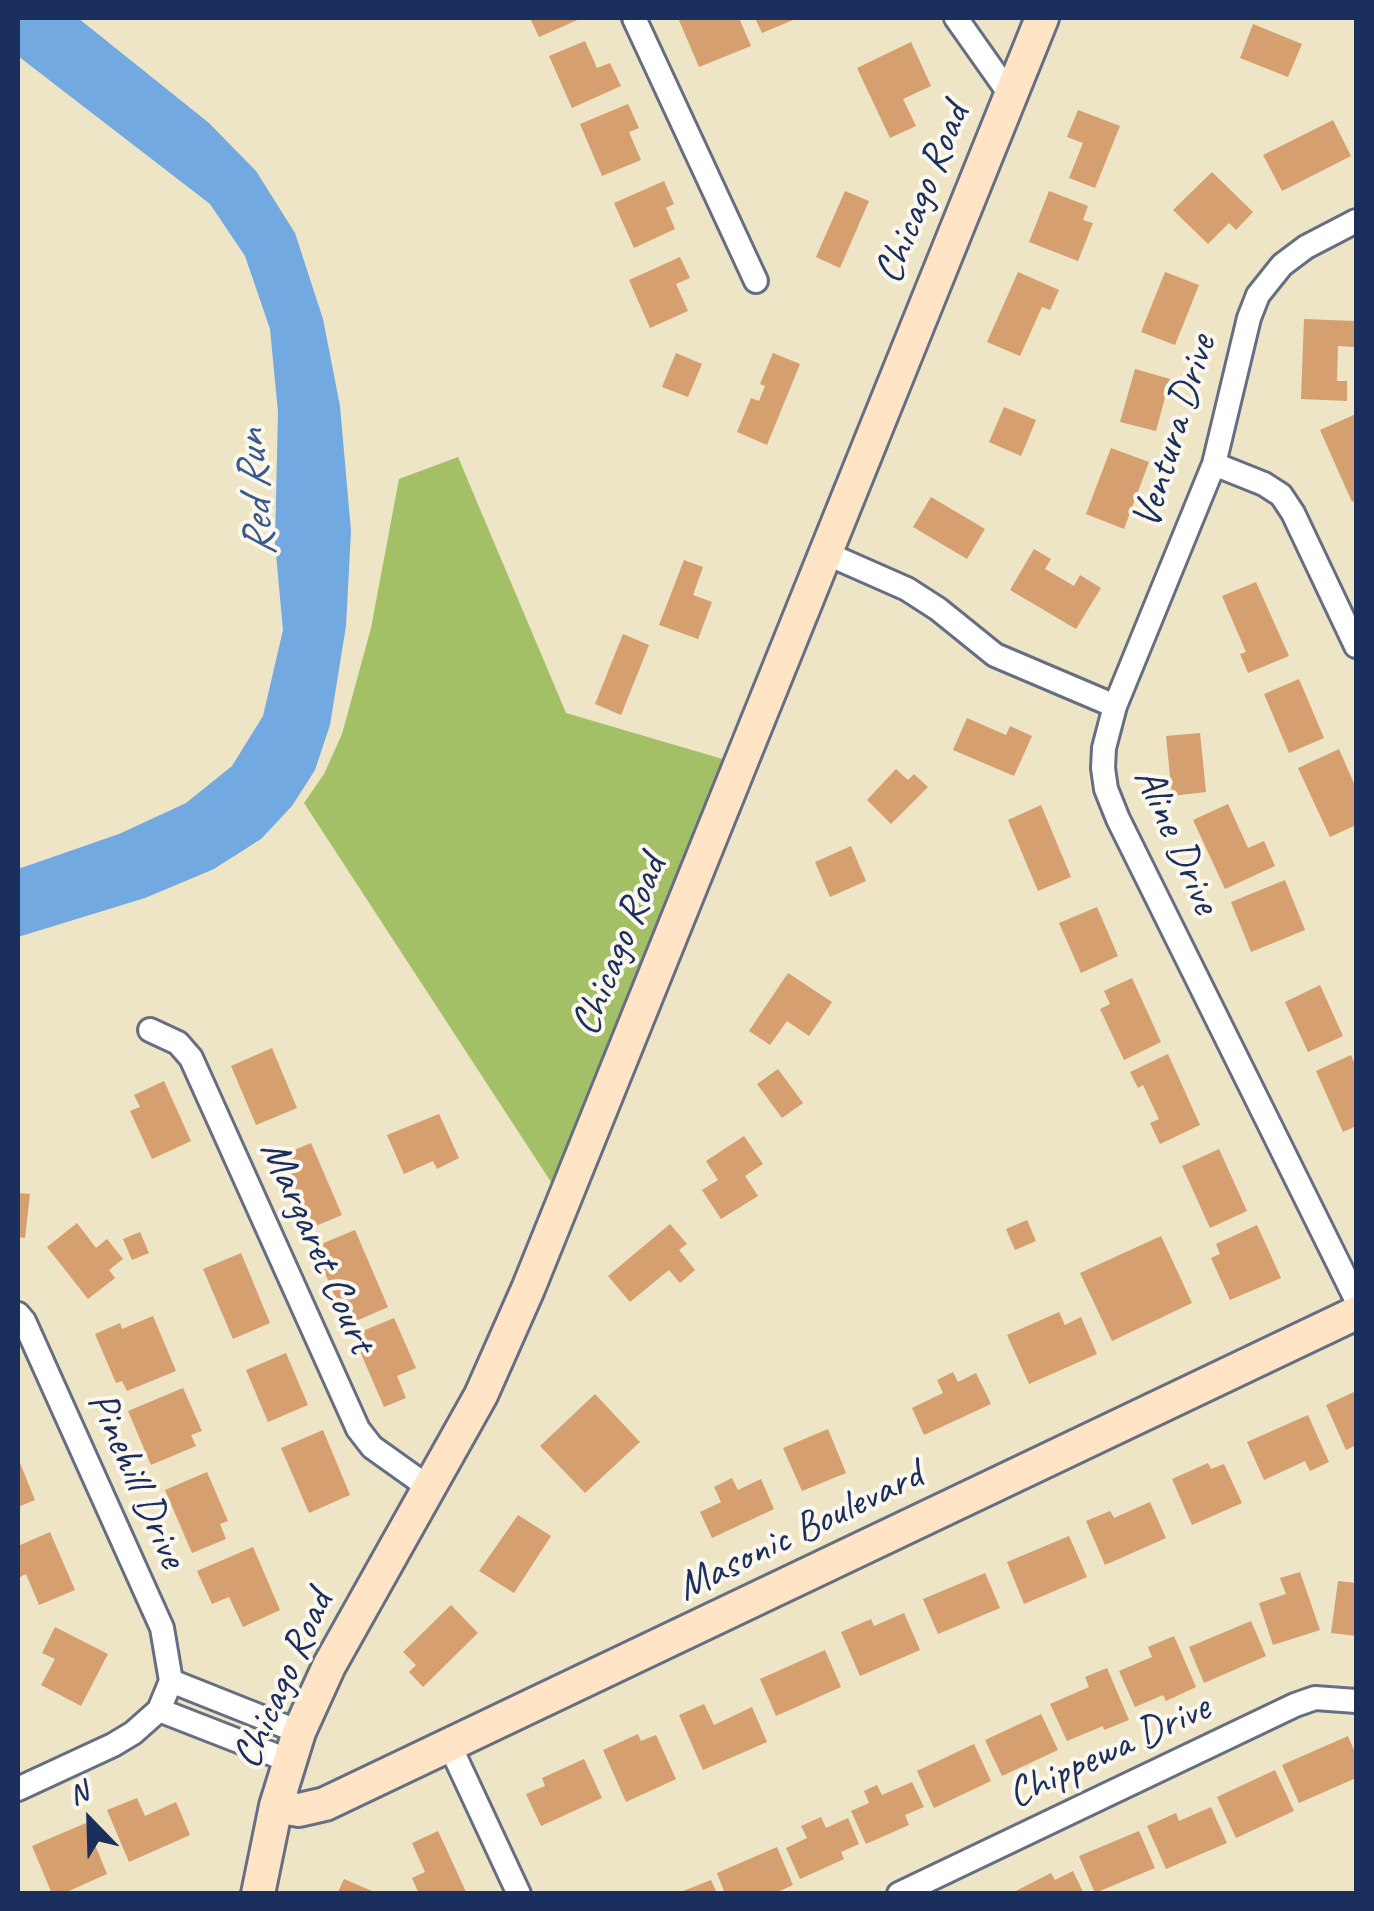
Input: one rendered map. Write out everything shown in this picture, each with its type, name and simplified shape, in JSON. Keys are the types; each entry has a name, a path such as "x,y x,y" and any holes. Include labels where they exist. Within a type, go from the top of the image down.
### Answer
{"street":[{"path":"634,18 756,280"},
{"path":"956,18 1010,93"},
{"name":"Chicago Road","path":"258,1894 276,1806 294,1746 329,1666 481,1396 528,1289 1042,18"},
{"name":"Ventura Drive","path":"1115,706 1214,464 1258,295 1282,265 1306,247 1356,221"},
{"path":"1214,464 1281,495 1356,646"},
{"path":"823,552 907,590 938,609 995,655 1115,706"},
{"name":"Aline Drive","path":"1115,706 1104,748 1106,789 1356,1300"},
{"name":"Margaret Court","path":"150,1030 178,1043 191,1058 358,1429 372,1447 428,1487"},
{"name":"Masonic Boulevard","path":"276,1806 299,1810 324,1804 1356,1313"},
{"name":"Pinehill Drive","path":"18,1314 162,1628 171,1681"},
{"path":"18,1788 113,1745 159,1710 171,1681 294,1746"},
{"name":"Chippewa Drive","path":"899,1894 1295,1705 1315,1698 1356,1701"},
{"path":"159,1710 294,1746"},
{"path":"450,1746 519,1894"}],"green space":[{"path":"458,457 566,713 726,760 551,1182 304,803 324,774 342,734 371,628 399,479"}],"water":[{"name":"Red Run","path":"18,18 78,18 209,123 256,171 295,233 323,319 340,406 351,531 346,626 330,725 315,770 292,806 261,839 214,869 145,898 18,937 18,869 119,834 186,803 232,766 263,716 283,630 275,543 278,412 270,329 245,256 210,204 18,56"}],"building":[{"path":"530,18 582,18 539,37"},
{"path":"678,18 739,18 751,46 699,67"},
{"path":"755,18 798,18 762,33"},
{"path":"1253,24 1302,44 1288,77 1240,58"},
{"path":"585,41 597,68 610,63 621,86 572,108 549,56"},
{"path":"911,42 931,86 903,99 916,126 890,138 857,68"},
{"path":"628,104 639,128 629,132 641,160 602,176 580,124"},
{"path":"1078,110 1120,126 1095,188 1069,178 1083,143 1067,137"},
{"path":"1333,120 1351,156 1282,191 1263,155"},
{"path":"1212,172 1253,212 1236,230 1229,223 1208,244 1173,210"},
{"path":"664,181 674,204 666,208 675,229 634,248 614,203"},
{"path":"845,191 869,201 840,268 816,257"},
{"path":"1049,191 1088,206 1083,220 1093,223 1078,261 1029,242"},
{"path":"680,257 690,278 676,284 688,311 650,328 629,280"},
{"path":"1018,272 1059,290 1050,310 1042,307 1020,356 987,342"},
{"path":"1165,272 1199,285 1175,345 1141,332"},
{"path":"1304,319 1355,321 1354,347 1338,346 1337,381 1347,381 1347,401 1301,399"},
{"path":"676,353 702,364 688,397 662,387"},
{"path":"773,353 800,364 767,445 737,432 751,398 759,401 765,386 760,384"},
{"path":"1135,369 1170,379 1156,431 1120,422"},
{"path":"1004,407 1036,420 1021,456 989,442"},
{"path":"1356,414 1356,500 1352,502 1320,430"},
{"path":"1111,448 1149,462 1124,529 1086,514"},
{"path":"931,497 985,529 967,559 913,527"},
{"path":"1034,549 1051,559 1045,569 1074,586 1080,575 1101,588 1076,629 1010,590"},
{"path":"684,560 703,567 693,595 712,602 698,639 659,625"},
{"path":"1256,582 1289,656 1248,673 1240,654 1246,652 1222,596"},
{"path":"623,634 649,645 621,715 595,704"},
{"path":"1299,679 1324,738 1289,753 1264,694"},
{"path":"967,718 1006,735 1010,726 1032,736 1014,776 953,750"},
{"path":"1200,733 1206,792 1172,796 1166,736"},
{"path":"1339,749 1356,788 1356,825 1330,837 1298,768"},
{"path":"896,769 908,780 914,774 928,787 891,824 867,800"},
{"path":"1228,804 1248,848 1264,841 1275,866 1225,889 1193,820"},
{"path":"1041,805 1071,877 1038,891 1008,820"},
{"path":"851,846 866,881 830,897 815,862"},
{"path":"1285,880 1305,930 1251,952 1231,902"},
{"path":"1097,907 1118,956 1081,973 1059,923"},
{"path":"788,973 832,1002 809,1036 787,1021 770,1045 749,1031"},
{"path":"1132,978 1161,1042 1124,1060 1100,1009 1110,1004 1104,991"},
{"path":"1320,985 1343,1036 1308,1052 1285,1002"},
{"path":"272,1048 297,1108 256,1125 231,1066"},
{"path":"1168,1054 1200,1125 1160,1144 1150,1123 1159,1119 1143,1085 1138,1088 1130,1072"},
{"path":"1351,1055 1356,1067 1356,1126 1343,1132 1316,1071"},
{"path":"778,1069 803,1103 782,1118 757,1084"},
{"path":"164,1081 191,1141 152,1159 130,1111 140,1107 134,1095"},
{"path":"439,1114 459,1158 437,1169 433,1161 404,1174 387,1135"},
{"path":"744,1136 763,1164 745,1176 758,1196 721,1219 702,1190 718,1180 706,1161"},
{"path":"311,1143 342,1215 306,1230 275,1158"},
{"path":"1219,1149 1247,1211 1210,1228 1182,1166"},
{"path":"18,1193 30,1194 25,1238 18,1237"},
{"path":"1027,1220 1036,1241 1015,1250 1006,1229"},
{"path":"77,1223 96,1248 107,1239 123,1259 109,1270 115,1278 88,1299 47,1247"},
{"path":"670,1224 687,1244 679,1250 695,1270 680,1283 669,1270 630,1302 608,1276"},
{"path":"1257,1225 1281,1278 1230,1300 1211,1258 1220,1254 1216,1244"},
{"path":"355,1230 388,1307 347,1325 314,1247"},
{"path":"140,1232 149,1253 132,1260 123,1239"},
{"path":"1161,1236 1192,1303 1112,1341 1080,1273"},
{"path":"241,1253 270,1323 233,1339 203,1269"},
{"path":"1059,1312 1065,1325 1081,1317 1097,1354 1029,1384 1007,1335"},
{"path":"153,1316 176,1371 127,1391 122,1381 116,1383 95,1334 120,1323 122,1329"},
{"path":"394,1318 416,1368 397,1376 406,1398 384,1407 353,1335"},
{"path":"286,1353 308,1405 268,1422 246,1370"},
{"path":"953,1372 958,1382 976,1373 991,1404 924,1435 912,1408 943,1393 937,1380"},
{"path":"183,1388 202,1431 191,1435 196,1446 151,1465 128,1411"},
{"path":"1356,1391 1356,1445 1346,1450 1326,1405"},
{"path":"595,1394 640,1442 585,1493 540,1446"},
{"path":"1308,1415 1329,1462 1310,1471 1305,1461 1264,1480 1247,1442"},
{"path":"828,1429 846,1473 802,1491 783,1448"},
{"path":"323,1430 350,1495 309,1513 281,1448"},
{"path":"18,1458 35,1500 18,1507"},
{"path":"1208,1463 1211,1469 1224,1464 1242,1503 1192,1525 1172,1479"},
{"path":"207,1472 228,1521 220,1524 226,1539 192,1553 165,1490"},
{"path":"732,1478 738,1490 761,1479 774,1509 712,1538 700,1512 721,1502 714,1487"},
{"path":"1150,1502 1166,1538 1105,1565 1086,1521 1110,1511 1114,1518"},
{"path":"518,1515 551,1536 514,1593 479,1571"},
{"path":"50,1532 75,1590 39,1605 26,1574 18,1578 18,1546"},
{"path":"1069,1536 1087,1577 1024,1604 1007,1562"},
{"path":"253,1547 280,1610 243,1627 229,1597 212,1604 197,1571"},
{"path":"1300,1572 1320,1630 1273,1645 1259,1603 1286,1594 1280,1578"},
{"path":"985,1573 1000,1608 938,1634 923,1599"},
{"path":"1338,1581 1356,1583 1356,1636 1331,1633"},
{"path":"451,1605 478,1633 423,1687 409,1672 416,1665 403,1652"},
{"path":"904,1613 920,1650 860,1676 841,1632 871,1619 874,1626"},
{"path":"1251,1621 1266,1656 1204,1683 1189,1647"},
{"path":"55,1627 108,1654 81,1706 41,1685 55,1659 42,1653"},
{"path":"1174,1636 1196,1687 1166,1701 1163,1695 1135,1707 1119,1671 1152,1657 1148,1647"},
{"path":"825,1650 841,1687 776,1716 760,1679"},
{"path":"1107,1668 1129,1720 1067,1741 1050,1704 1089,1687 1085,1677"},
{"path":"704,1704 714,1725 752,1707 767,1742 703,1770 679,1715"},
{"path":"1041,1714 1058,1750 1002,1776 985,1740"},
{"path":"638,1734 641,1741 656,1735 676,1779 626,1802 603,1750"},
{"path":"1348,1736 1356,1755 1356,1778 1299,1803 1282,1765"},
{"path":"974,1744 991,1781 934,1808 917,1771"},
{"path":"584,1759 602,1798 541,1826 526,1794 545,1786 542,1778"},
{"path":"1275,1770 1294,1811 1236,1838 1217,1797"},
{"path":"912,1782 924,1807 905,1815 909,1825 866,1844 851,1811 869,1803 864,1791 877,1785 882,1795"},
{"path":"137,1798 145,1816 176,1802 190,1835 129,1862 107,1810"},
{"path":"1211,1807 1227,1843 1166,1869 1147,1826 1176,1813 1179,1821"},
{"path":"821,1817 826,1828 848,1818 859,1844 841,1852 844,1859 800,1879 786,1848 807,1838 801,1826"},
{"path":"86,1823 107,1874 62,1894 52,1894 32,1846"},
{"path":"438,1831 467,1894 419,1894 412,1878 425,1872 412,1843"},
{"path":"1139,1831 1155,1868 1095,1893 1079,1856"},
{"path":"777,1847 793,1885 773,1894 725,1894 717,1873"},
{"path":"1073,1871 1084,1894 1010,1894 1051,1873 1055,1880"},
{"path":"344,1879 379,1894 337,1894"},
{"path":"711,1880 717,1893 678,1893"}]}
